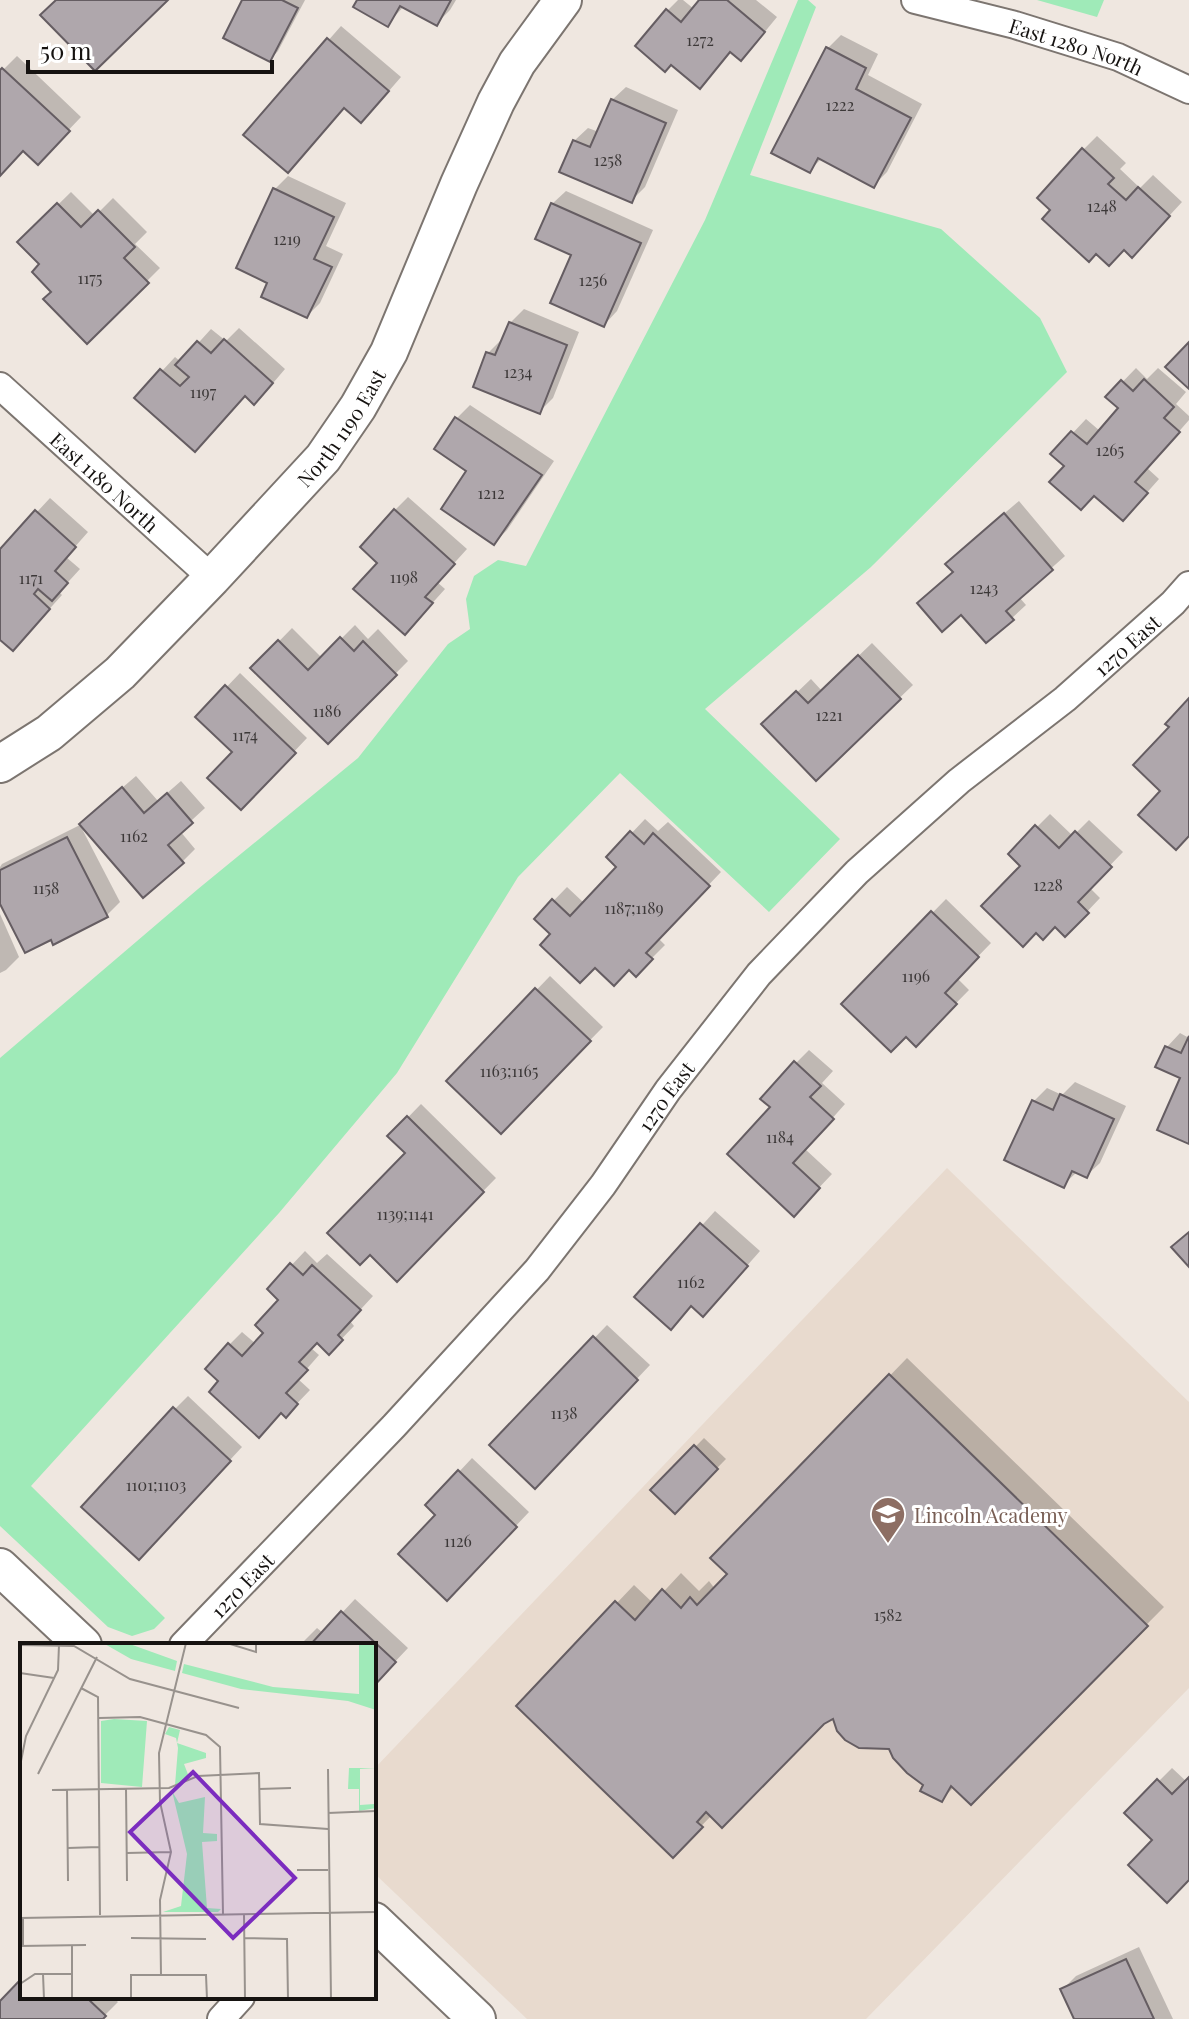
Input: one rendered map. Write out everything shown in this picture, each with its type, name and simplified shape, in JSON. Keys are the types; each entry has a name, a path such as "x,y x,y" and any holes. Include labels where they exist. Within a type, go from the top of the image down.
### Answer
{"street":[{"name":"North 1190 East","path":"0,764 49,733 120,673 323,458 358,407 389,352 496,102 517,63 563,0"},
{"name":"East 1280 North","path":"915,0 1015,25 1118,57 1189,90"},
{"name":"East 1180 North","path":"0,386 212,578"},
{"name":"1270 East","path":"185,1643 394,1426 537,1270 603,1185 668,1090 770,962 857,872 959,781 1065,699 1173,603 1189,585"},
{"path":"0,1567 81,1643"},
{"path":"376,1923 477,2019"},
{"path":"221,2019 239,1999"}],"shaded area":[{"name":"Lincoln Academy","path":"947,1168 1189,1402 1189,1688 866,2019 527,2019 376,1875 376,1767"}],"green space":[{"path":"798,0 808,0 816,7 750,175 941,229 1040,318 1067,372 871,567 705,709 840,839 769,912 620,773 518,877 397,1073 279,1213 31,1486 165,1618 154,1629 132,1636 108,1627 0,1526 0,1058 358,758 448,644 470,629 466,599 474,576 498,560 526,566 705,220"},
{"path":"1037,0 1104,0 1097,17"}],"building":[{"path":"56,0 168,0 95,71 40,15"},
{"path":"242,0 282,0 298,8 270,62 223,38"},
{"path":"357,0 451,0 437,26 400,6 388,27 353,7"},
{"path":"699,0 727,0 765,32 741,61 730,52 700,89 671,65 665,72 635,46 666,9 681,22"},
{"path":"327,38 389,91 361,123 344,108 288,173 243,135"},
{"path":"826,47 866,68 856,89 911,118 874,188 818,158 810,173 771,153"},
{"path":"2,68 70,131 38,165 23,151 0,176 0,70"},
{"path":"611,99 666,123 632,203 559,172 573,140 590,147"},
{"path":"1082,148 1114,178 1108,184 1126,200 1138,187 1170,216 1132,258 1124,250 1109,266 1096,254 1089,262 1042,219 1050,210 1037,198"},
{"path":"273,188 334,217 314,259 332,267 307,318 261,297 267,283 236,268"},
{"path":"57,203 81,227 98,210 135,247 124,258 149,283 87,344 43,299 51,292 32,272 39,264 17,242"},
{"path":"551,203 641,243 604,327 550,303 571,255 535,239"},
{"path":"509,322 567,345 540,414 473,387 486,352 495,355"},
{"path":"224,339 273,383 254,405 245,396 195,452 134,398 160,369 180,386 189,377 175,365 197,341 211,353"},
{"path":"1189,342 1189,389 1165,367"},
{"path":"1144,379 1174,407 1164,418 1180,432 1135,482 1148,493 1123,521 1094,496 1081,510 1049,482 1064,466 1050,454 1071,431 1087,444 1118,408 1105,397 1121,380 1133,391"},
{"path":"455,417 542,475 494,545 441,509 466,471 434,449"},
{"path":"394,509 455,564 425,597 433,603 405,635 353,589 377,563 360,547"},
{"path":"35,510 76,547 55,571 68,583 52,601 38,589 34,594 50,609 13,651 0,640 0,549"},
{"path":"1004,513 1053,570 1006,611 1014,620 986,643 961,615 942,632 917,603 953,572 945,564"},
{"path":"340,637 354,651 363,641 397,675 328,744 250,668 278,640 308,670"},
{"path":"858,655 901,699 816,781 761,724 796,691 808,703"},
{"path":"225,685 296,753 241,810 207,778 232,752 195,717"},
{"path":"1189,698 1189,836 1176,850 1138,815 1160,791 1133,765 1169,727 1165,724"},
{"path":"122,787 144,813 167,793 193,823 168,845 184,863 143,898 79,824"},
{"path":"1035,825 1059,848 1075,831 1112,867 1078,902 1089,913 1065,937 1055,927 1043,940 1036,933 1023,947 981,906 1020,866 1008,854"},
{"path":"630,831 644,844 653,833 710,886 646,953 653,959 636,977 629,970 614,986 595,968 580,983 540,945 550,934 534,919 552,899 570,916 616,867 606,857"},
{"path":"67,837 108,917 53,945 51,940 25,953 0,904 0,870"},
{"path":"931,911 979,957 945,993 957,1004 916,1047 906,1037 891,1052 841,1004"},
{"path":"535,988 591,1041 501,1134 446,1081"},
{"path":"1189,1036 1189,1144 1157,1130 1180,1078 1155,1067 1165,1046 1181,1053"},
{"path":"794,1061 821,1086 810,1097 834,1119 793,1163 820,1188 794,1217 727,1154 770,1107 760,1099"},
{"path":"1060,1094 1114,1119 1087,1178 1072,1171 1064,1188 1004,1160 1032,1100 1053,1110"},
{"path":"407,1116 484,1192 397,1282 370,1255 360,1265 327,1233 405,1153 387,1136"},
{"path":"700,1223 748,1266 703,1317 691,1306 671,1330 634,1297"},
{"path":"1189,1232 1189,1267 1171,1247"},
{"path":"290,1263 303,1275 312,1265 361,1310 338,1335 343,1340 329,1355 317,1343 299,1362 308,1370 286,1393 298,1404 286,1418 281,1413 259,1438 209,1392 218,1381 205,1369 228,1343 242,1356 263,1333 255,1325 278,1300 267,1289"},
{"path":"593,1336 638,1380 535,1489 489,1445"},
{"path":"889,1374 1148,1626 971,1805 951,1786 942,1802 920,1791 923,1785 907,1773 889,1749 859,1748 845,1740 837,1731 833,1719 824,1724 722,1828 706,1812 697,1822 703,1827 673,1858 516,1706 615,1601 635,1620 662,1589 681,1608 690,1597 697,1605 727,1574 710,1558"},
{"path":"173,1407 231,1461 139,1560 81,1507"},
{"path":"694,1445 718,1469 675,1514 650,1490"},
{"path":"458,1470 517,1527 447,1601 398,1554 435,1515 425,1505"},
{"path":"341,1611 376,1643 312,1643"},
{"path":"376,1643 396,1662 376,1684"},
{"path":"1189,1777 1189,1880 1167,1903 1128,1865 1152,1840 1124,1813 1157,1779 1172,1794"},
{"path":"1126,1959 1154,2019 1074,2019 1060,1989"},
{"path":"20,1980 20,1999 88,1999 106,2016 103,2019 0,2019 0,2001"}],"place":[{"name":"Lincoln Academy","path":"888,1545"}]}
